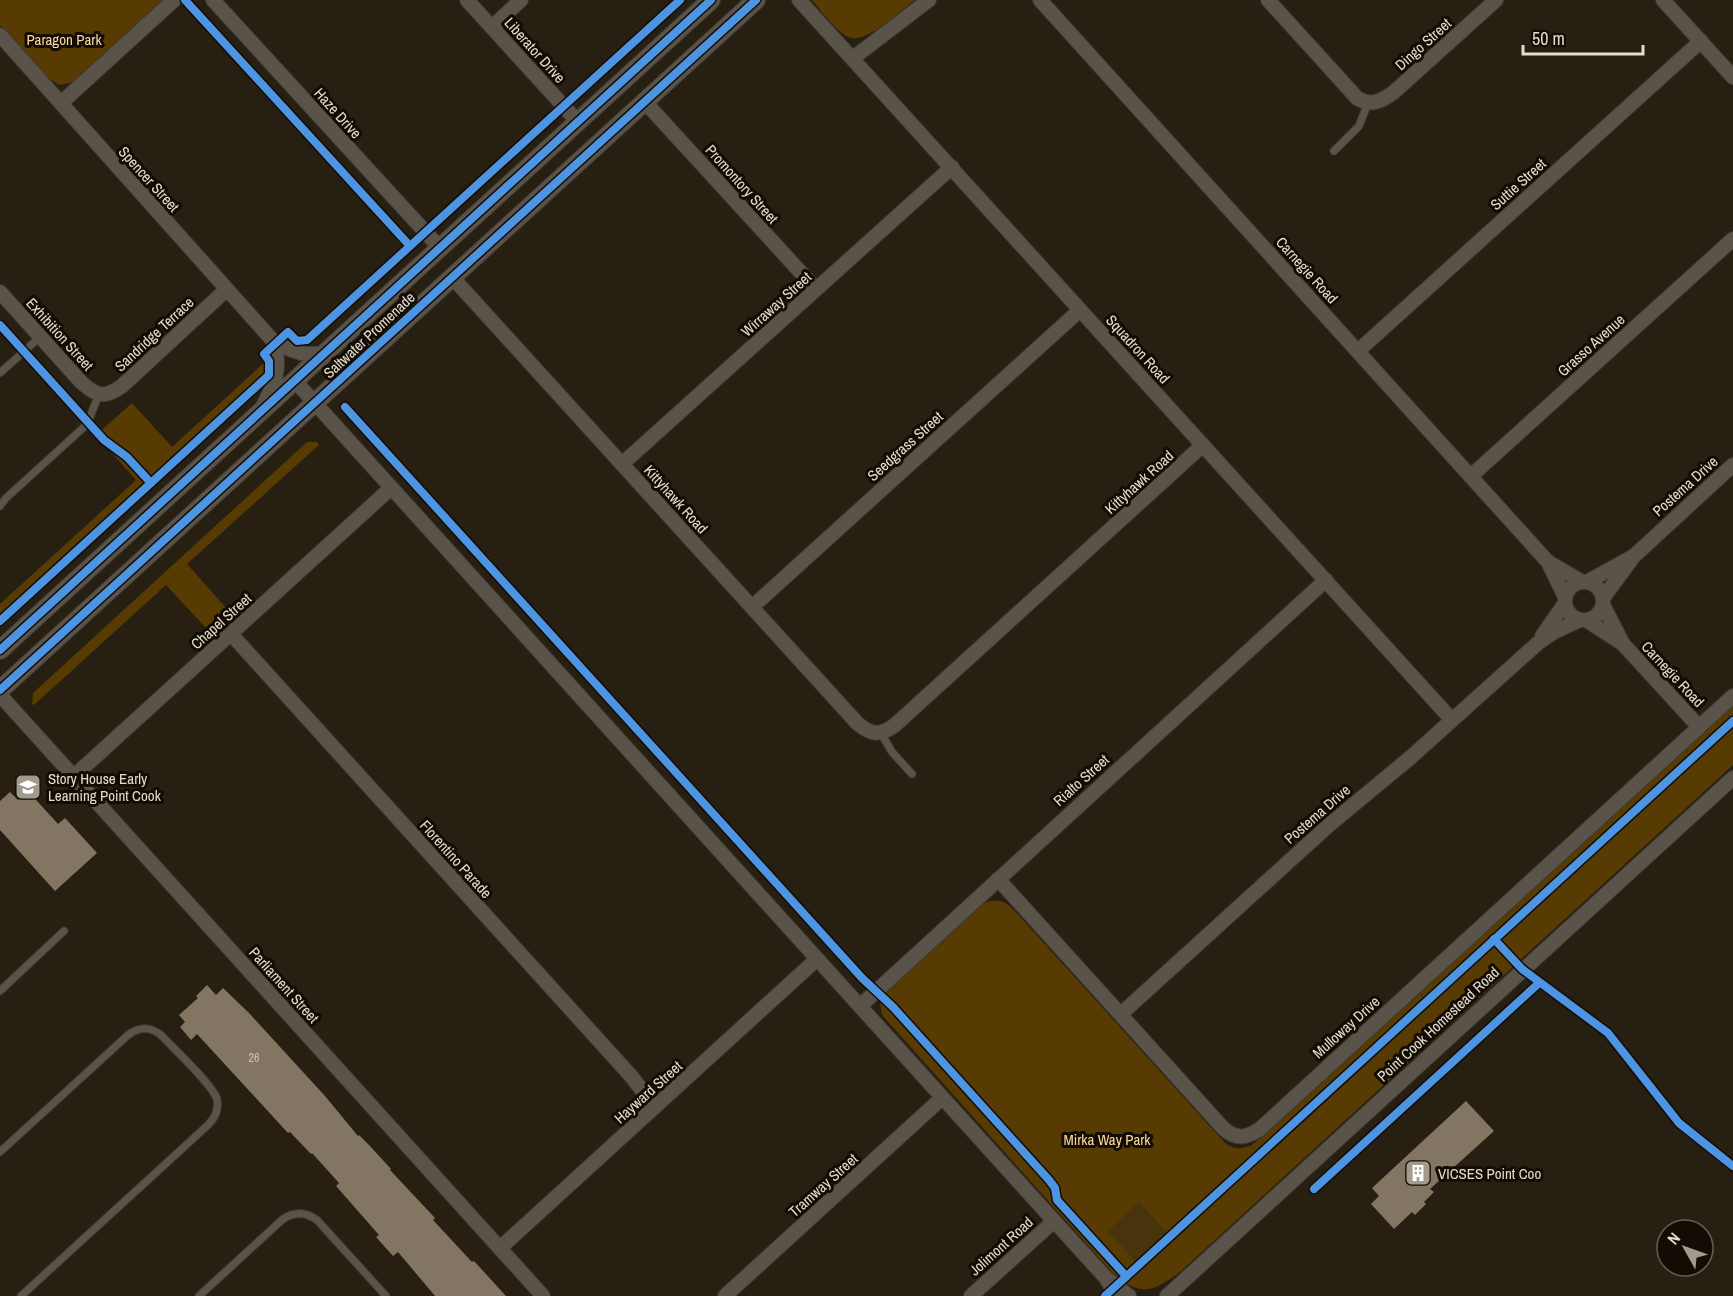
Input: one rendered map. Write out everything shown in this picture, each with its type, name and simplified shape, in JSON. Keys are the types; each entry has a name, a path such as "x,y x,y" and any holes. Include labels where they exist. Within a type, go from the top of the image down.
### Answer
{"street":[{"path":"61,103 174,0"},
{"name":"Haze Drive","path":"213,0 440,248"},
{"name":"Liberator Drive","path":"467,0 578,122"},
{"path":"492,27 521,0"},
{"name":"Saltwater Promenade","path":"0,650 711,0"},
{"name":"Saltwater Promenade","path":"0,690 756,0"},
{"name":"Squadron Road","path":"799,0 1452,720"},
{"path":"853,58 929,0"},
{"name":"Carnegie Road","path":"1040,0 1548,562 1565,600"},
{"path":"1268,0 1346,88 1357,98 1368,103"},
{"name":"Dingo Street","path":"1368,103 1380,101 1394,92 1496,0"},
{"path":"1663,0 1733,77"},
{"name":"Spencer Street","path":"0,35 275,343 293,352 325,353"},
{"name":"Suttie Street","path":"1358,351 1701,41"},
{"name":"Promontory Street","path":"644,101 816,290"},
{"name":"Wirraway Street","path":"622,465 952,167"},
{"name":"Grasso Avenue","path":"1471,476 1733,239"},
{"name":"Kittyhawk Road","path":"452,277 858,724 872,734 881,734 895,725 1203,445"},
{"name":"Sandridge Terrace","path":"99,394 108,394 122,386 226,290"},
{"name":"Exhibition Street","path":"0,292 81,382 90,391 99,394"},
{"name":"Seedgrass Street","path":"752,607 1080,310"},
{"path":"260,412 273,389 279,366 275,343"},
{"path":"295,381 1054,1221 1106,1278 1129,1296"},
{"name":"Postema Drive","path":"1603,602 1634,556 1733,465"},
{"name":"Chapel Street","path":"74,777 391,489"},
{"name":"Postema Drive","path":"1584,582 1634,556"},
{"name":"Carnegie Road","path":"1548,562 1584,582"},
{"name":"Rialto Street","path":"860,1006 1326,580"},
{"path":"1584,582 1598,588 1603,602 1595,616 1583,620 1570,614 1565,600 1570,587 1584,582"},
{"name":"Postema Drive","path":"1538,643 1565,600"},
{"name":"Carnegie Road","path":"1603,602 1623,644"},
{"name":"Carnegie Road","path":"1583,620 1623,644 1699,727"},
{"name":"Postema Drive","path":"1121,1014 1329,825 1412,757 1538,643 1554,632 1583,620"},
{"name":"Florentino Parade","path":"231,634 631,1076 656,1107"},
{"name":"Parliament Street","path":"0,695 543,1296"},
{"name":"Mulloway Drive","path":"998,879 1229,1133 1239,1137 1248,1136 1260,1129 1733,696"},
{"name":"Point Cook Homestead Road","path":"1167,1296 1733,778"},
{"name":"Hayward Street","path":"500,1248 817,959"},
{"name":"Tramway Street","path":"725,1296 942,1098"},
{"name":"Jolimont Road","path":"971,1296 1054,1221"},
{"path":"1106,1278 1117,1296"}],"lane":[{"path":"1334,151 1359,126 1368,103"},
{"path":"0,373 40,337"},
{"path":"0,506 83,428 88,422 99,394"},
{"name":"Kittyhawk Road","path":"881,734 892,752 912,774"},
{"path":"0,991 64,931"},
{"path":"0,1152 128,1035 143,1028 155,1030 161,1035 209,1087 217,1100 216,1113 208,1125 21,1296"},
{"path":"199,1296 283,1220 300,1213 310,1215 317,1220 386,1296"}],"green space":[{"name":"Paragon Park","path":"0,0 165,0 78,79 59,85 43,74 0,25"},
{"path":"812,0 915,0 873,32 855,38 848,37 838,30"},
{"path":"266,361 266,371 0,614 0,604 136,480 96,435 132,403 172,447"},
{"path":"307,442 317,442 319,445 187,564 227,609 206,628 166,585 34,705 32,704 33,693"},
{"name":"Mirka Way Park","path":"1733,705 1733,765 1180,1272 1156,1287 1136,1288 1118,1279 882,1015 880,1003 886,991 981,905 990,901 1002,901 1013,909 1225,1143 1235,1148 1252,1145"}],"shaded area":[{"path":"1139,1202 1167,1232 1135,1261 1108,1231"}],"building":[{"path":"28,791 58,824 65,818 97,853 55,891 0,830 0,801 10,792 18,800"},
{"path":"207,985 216,995 223,988 249,1013 325,1096 358,1136 370,1146 435,1218 433,1220 506,1296 435,1296 398,1252 393,1256 376,1237 379,1235 336,1186 339,1183 312,1153 290,1132 288,1133 197,1034 191,1040 180,1027 185,1022 179,1015 198,998 196,996"},
{"name":"VICSES Point Coo","path":"1466,1101 1494,1131 1430,1189 1434,1192 1415,1215 1412,1212 1394,1229 1371,1204 1379,1196 1372,1188"}],"cycle path":[{"path":"185,0 410,246"},
{"path":"0,621 269,375 269,361 264,354 288,332 297,341 307,340 680,0"},
{"path":"0,650 711,0"},
{"path":"0,690 756,0"},
{"path":"0,325 104,440 127,457 151,483"},
{"path":"345,407 862,978 893,1007 1049,1180 1055,1188 1057,1200 1126,1276"},
{"path":"1105,1296 1733,721"},
{"path":"1494,939 1522,969 1608,1033 1679,1123 1733,1166"},
{"path":"1314,1189 1539,983"}],"place":[{"name":"Story House Early Learning Point Cook","path":"28,787"},
{"name":"VICSES Point Coo","path":"1418,1173"}]}
